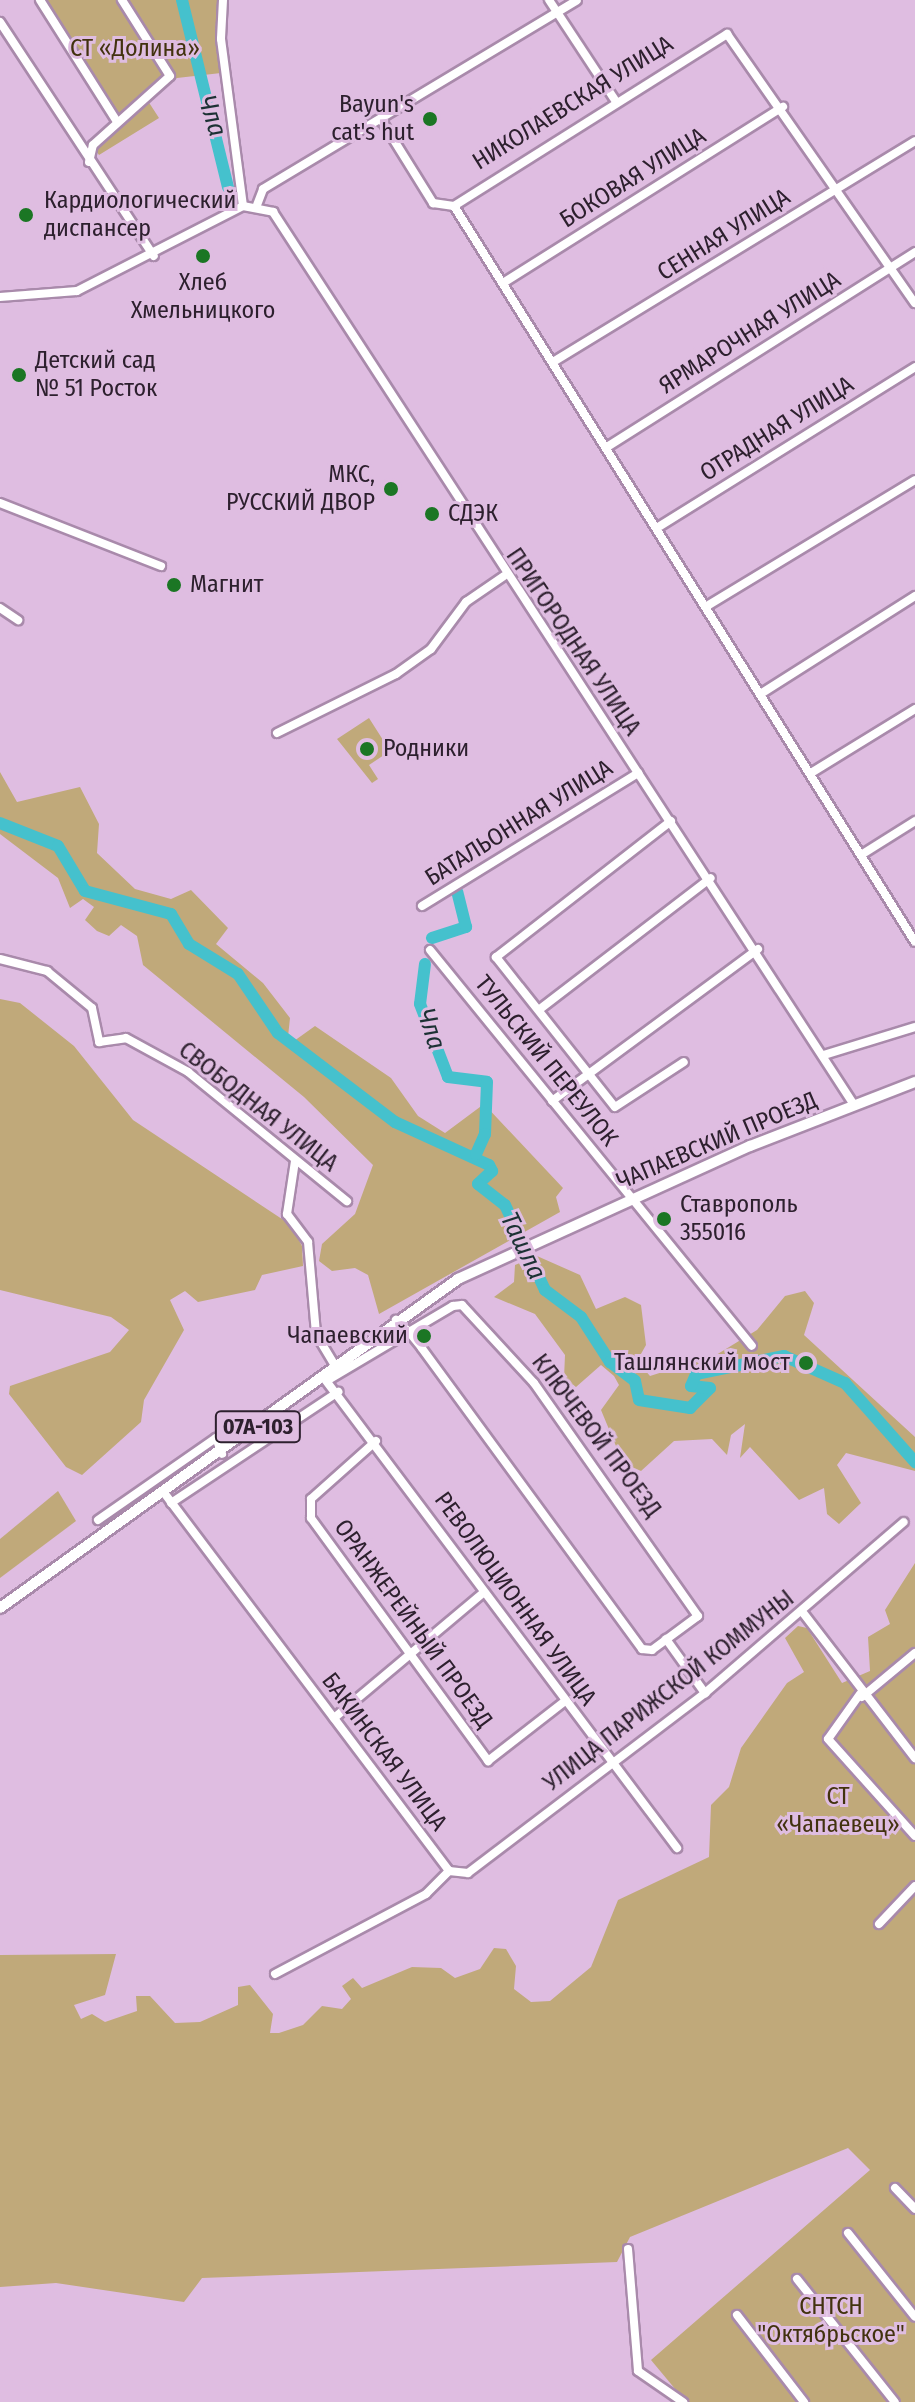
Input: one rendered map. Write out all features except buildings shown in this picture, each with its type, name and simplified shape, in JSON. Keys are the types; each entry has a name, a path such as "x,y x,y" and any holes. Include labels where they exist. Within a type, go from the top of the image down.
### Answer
{"main road":[{"name":"ЧАПАЕВСКИЙ ПРОЕЗД","path":"395,1319 519,1251 631,1198 915,1082"},
{"name":"07А-103","path":"0,1608 168,1498 324,1378 334,1364 395,1319"}],"street":[{"path":"40,0 117,122"},
{"path":"89,163 93,145 170,76 122,0"},
{"path":"223,0 221,39 243,206"},
{"path":"549,0 615,100"},
{"path":"0,297 77,291 154,256 243,206 257,205 263,189 382,121 558,15 577,0"},
{"path":"0,22 89,163 154,256"},
{"name":"НИКОЛАЕВСКАЯ УЛИЦА","path":"454,206 716,36 727,34 783,107"},
{"path":"783,107 837,190 868,227 888,270 915,303"},
{"name":"БОКОВАЯ УЛИЦА","path":"503,283 783,107"},
{"path":"382,121 433,203 454,206 660,526 914,938"},
{"name":"СЕННАЯ УЛИЦА","path":"553,362 915,141"},
{"name":"ПРИГОРОДНАЯ УЛИЦА","path":"257,205 281,223 504,576 758,949 854,1105"},
{"name":"ЯРМАРОЧНАЯ УЛИЦА","path":"607,447 915,252"},
{"name":"ОТРАДНАЯ УЛИЦА","path":"660,526 915,367"},
{"path":"707,606 915,480"},
{"path":"0,503 161,566"},
{"path":"277,733 407,667 431,649 466,602 504,576"},
{"path":"762,693 915,596"},
{"path":"0,608 18,620"},
{"path":"811,773 915,709"},
{"name":"БАТАЛЬОННАЯ УЛИЦА","path":"422,906 638,773"},
{"path":"671,821 496,957 540,1009 604,1099 621,1107 684,1062"},
{"path":"861,855 915,821"},
{"path":"540,1009 711,878"},
{"path":"552,1101 758,949"},
{"name":"ТУЛЬСКИЙ ПЕРЕУЛОК","path":"430,950 752,1346"},
{"name":"СВОБОДНАЯ УЛИЦА","path":"0,959 47,971 92,1008 99,1042 126,1038 188,1072 347,1201"},
{"path":"824,1055 915,1027"},
{"path":"295,1161 287,1214 308,1242 316,1334 334,1364"},
{"name":"КЛЮЧЕВОЙ ПРОЕЗД","path":"324,1378 462,1305 534,1383 699,1608 666,1639"},
{"path":"395,1319 409,1332 642,1649 666,1639 705,1693"},
{"name":"РЕВОЛЮЦИОННАЯ УЛИЦА","path":"324,1378 376,1441 483,1593 677,1848"},
{"path":"168,1498 338,1392"},
{"path":"98,1520 216,1438 222,1454"},
{"name":"ОРАНЖЕРЕЙНЫЙ ПРОЕЗД","path":"376,1441 307,1508 488,1761 565,1701"},
{"name":"БАКИНСКАЯ УЛИЦА","path":"168,1498 449,1871"},
{"name":"УЛИЦА ПАРИЖСКОЙ КОММУНЫ","path":"449,1871 468,1873 705,1693 804,1614 904,1522"},
{"path":"334,1718 413,1656 483,1593"},
{"path":"804,1614 861,1696 915,1758"},
{"path":"915,1653 861,1696 828,1739 915,1836"},
{"path":"902,1744 915,1748"},
{"path":"275,1974 426,1894 449,1871"},
{"path":"879,1924 915,1886"},
{"path":"895,2188 915,2209"},
{"path":"848,2233 915,2317"},
{"path":"628,2249 638,2371 683,2402"},
{"path":"797,2279 895,2402"},
{"path":"737,2315 804,2402"}],"green space":[{"name":"СТ «Долина»","path":"45,0 217,0 221,73 177,78 148,101 159,118 99,155 94,148 123,122"},
{"path":"369,718 390,751 369,765 378,779 372,783 337,739"},
{"path":"0,772 17,802 80,787 99,824 97,853 135,889 171,899 191,890 228,928 216,944 263,983 290,1018 287,1046 315,1026 391,1078 418,1116 445,1133 484,1104 563,1188 556,1197 560,1212 379,1314 368,1275 355,1268 332,1271 319,1261 322,1244 355,1214 373,1165 304,1097 143,965 137,936 121,925 109,936 97,931 85,920 94,907 83,899 70,908 58,878 0,834"},
{"path":"0,999 20,1003 74,1046 133,1120 291,1225 302,1246 303,1266 262,1275 255,1290 198,1302 185,1291 170,1300 184,1330 144,1400 141,1422 82,1475 66,1467 9,1394 10,1386 110,1352 129,1330 111,1317 0,1290"},
{"path":"537,1256 580,1275 596,1309 625,1297 641,1305 646,1345 637,1361 650,1376 716,1355 757,1330 785,1296 805,1291 814,1303 804,1335 915,1437 915,1471 846,1453 837,1465 861,1503 839,1524 827,1514 824,1488 799,1500 750,1447 740,1458 745,1424 731,1435 727,1455 712,1439 674,1441 641,1471 623,1463 601,1410 619,1385 614,1376 601,1365 576,1387 564,1378 565,1355 535,1314 494,1297 514,1282 515,1265"},
{"path":"58,1491 76,1521 0,1578 0,1539"},
{"path":"915,1563 915,2402 686,2402 651,2360 870,2170 848,2148 630,2237 617,2262 202,2278 184,2302 56,2283 0,2287 0,1955 116,1954 105,1995 74,2005 81,2019 92,2014 105,2022 137,2011 136,1996 150,1996 175,2023 200,2022 238,2005 238,1987 250,1985 273,2014 270,2033 279,2033 303,2025 322,2006 342,2009 351,1999 342,1986 353,1978 362,1988 412,1967 441,1968 455,1978 480,1969 494,1948 506,1949 516,1966 514,1989 531,2002 550,2001 591,1967 618,1900 709,1857 711,1805 729,1787 741,1748 787,1683 804,1672 785,1638 798,1626 807,1628 842,1683 870,1671 868,1637 890,1624 885,1610"}],"waterway":[{"name":"Чла","path":"182,0 228,187"},
{"name":"Ташла","path":"0,823 58,846 85,891 171,914 189,944 238,974 278,1033 395,1122 489,1165 492,1171 478,1184 505,1205 545,1290 581,1317 610,1362 635,1381 639,1400 690,1408 710,1388 691,1386 696,1374 784,1356 845,1383 915,1462"},
{"name":"Чла","path":"432,938 466,927 457,892"},
{"name":"Чла","path":"425,964 420,1004 448,1077 487,1082 485,1134 476,1154"}],"place":[{"name":"Bayun's cat's hut","path":"430,119"},
{"name":"Кардиологический диспансер","path":"26,215"},
{"name":"Хлеб Хмельницкого","path":"203,256"},
{"name":"Детский сад № 51 Росток","path":"19,375"},
{"name":"МКС, РУССКИЙ ДВОР","path":"391,489"},
{"name":"СДЭК","path":"432,514"},
{"name":"Магнит","path":"174,585"},
{"name":"Родники","path":"367,749"},
{"name":"Ставрополь 355016","path":"664,1219"},
{"name":"Чапаевский","path":"424,1336"},
{"name":"Ташлянский мост","path":"806,1363"}],"park label":[{"name":"СТ «Чапаевец»","path":"838,1811"},
{"name":"СНТСН \"Октябрьское\"","path":"831,2321"}]}
